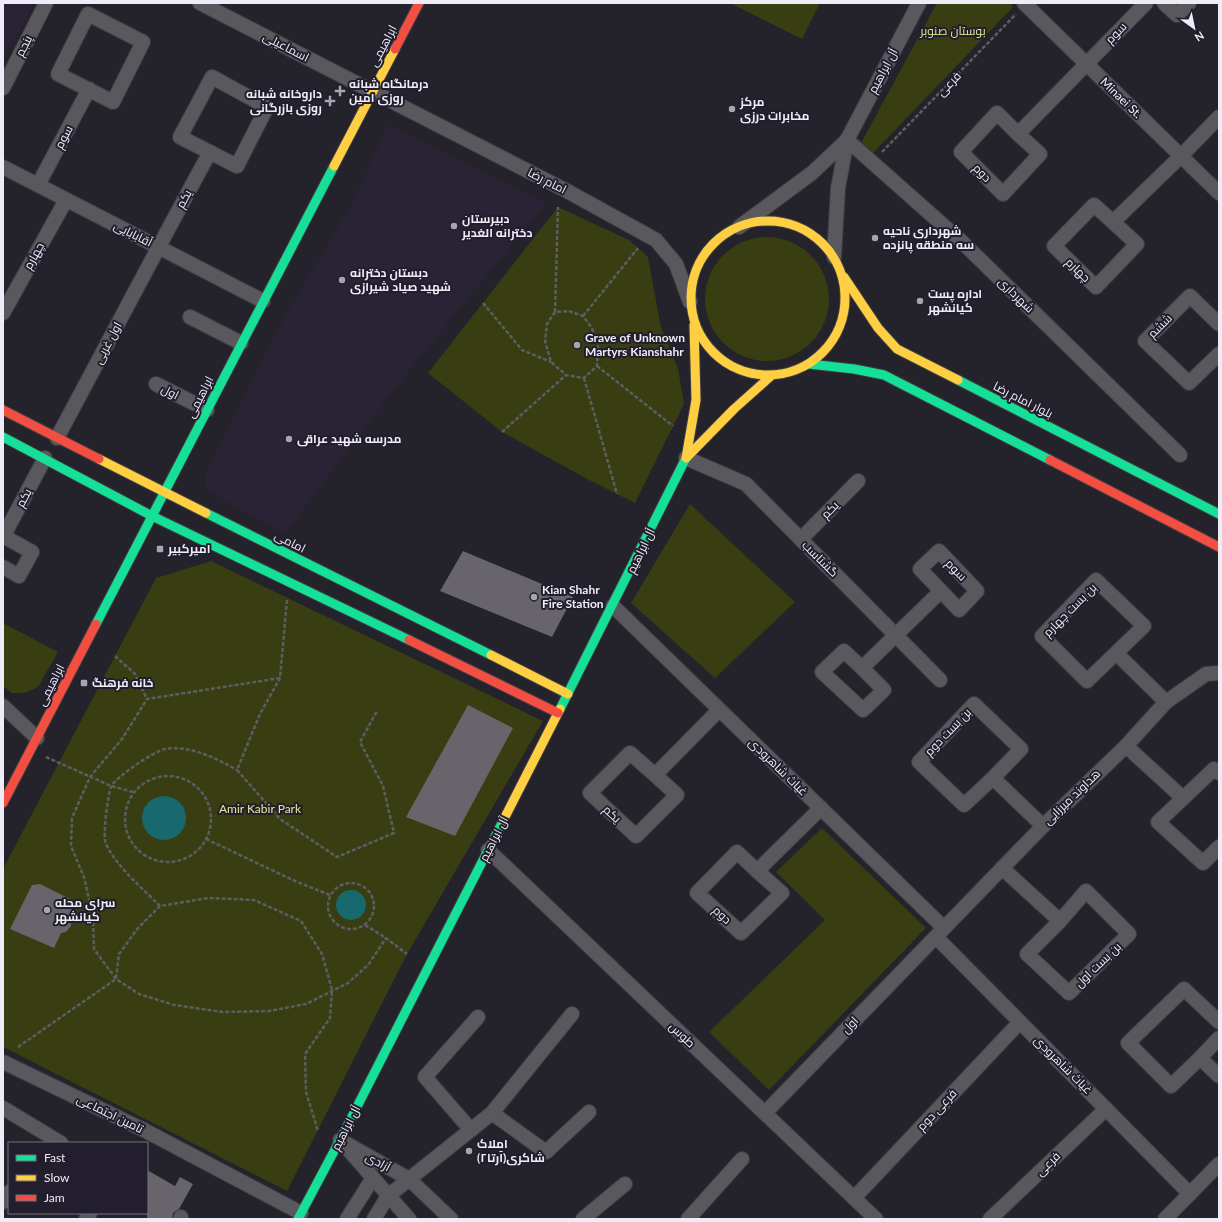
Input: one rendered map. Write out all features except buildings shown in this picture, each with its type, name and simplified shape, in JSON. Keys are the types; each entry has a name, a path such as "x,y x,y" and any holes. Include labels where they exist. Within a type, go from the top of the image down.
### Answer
{"main road":[{"name":"ابراهیمی","path":"3,802 419,3"},
{"path":"686,458 696,400 694,322 690,302 692,283 698,265 708,249 722,236 739,227 760,221 781,222 802,228 820,240 834,257 842,275 846,295 844,316 836,334 825,351 809,364 791,372 771,376 751,374 726,364 716,356 703,340 694,322"},
{"name":"بلوار امام رضا","path":"842,275 878,328 898,349 1219,514"},
{"path":"809,364 854,369 884,375 1219,547"},
{"path":"686,458 734,409 771,376"},
{"name":"امامی","path":"3,410 568,694"},
{"path":"3,437 152,516 558,713"},
{"path":"45,458 57,438"},
{"name":"آل ابراهیم","path":"299,1216 340,1140 613,606 686,458"}],"street":[{"name":"پنجم","path":"3,88 46,3"},
{"name":"اسماعیلی","path":"200,3 372,91"},
{"name":"آل ابراهیم","path":"847,140 919,3"},
{"name":"سوم","path":"1086,64 1146,3"},
{"path":"1164,3 1177,15 1189,3"},
{"name":"Minaei St.","path":"1025,4 1219,193"},
{"path":"88,14 143,42 113,102 89,89 58,74 88,14"},
{"path":"1018,134 1086,64"},
{"path":"212,77 267,107 237,166 210,152 180,137 212,77"},
{"name":"سوم","path":"38,186 89,89"},
{"name":"امام رضا","path":"372,91 567,191 656,240 676,264 690,302"},
{"name":"دوم","path":"997,113 1018,134 1040,154 1003,194 961,152 997,113"},
{"path":"1113,222 1219,117"},
{"name":"شهرداری","path":"847,140 961,241 1180,455"},
{"path":"739,227 812,173 847,140"},
{"path":"834,257 838,188 847,140"},
{"name":"یکم","path":"158,247 210,152"},
{"name":"آقابابایی","path":"3,167 263,301"},
{"name":"چهارم","path":"3,313 66,200"},
{"name":"چهارم","path":"1094,205 1113,222 1137,244 1096,287 1054,246 1094,205"},
{"name":"اول غربی","path":"57,438 123,316 158,247"},
{"name":"ششم","path":"1217,319 1190,296 1145,341 1189,383 1219,354"},
{"path":"190,317 241,343"},
{"name":"اول","path":"156,384 207,410"},
{"name":"یکم","path":"3,537 45,458"},
{"name":"گشتاسب","path":"686,458 746,484 940,680"},
{"name":"یکم","path":"801,539 858,481"},
{"path":"3,537 32,552 19,576 3,567"},
{"name":"بن بست چهارم","path":"1096,580 1144,626 1116,653 1087,681 1042,636 1096,580"},
{"path":"862,668 941,591"},
{"name":"غیاث شاهرودی","path":"613,606 821,808 940,932 1020,1022 1190,1194"},
{"path":"1116,653 1166,702"},
{"name":"هداوند میرزایی","path":"940,932 1043,826 1126,746 1166,702 1206,674 1219,673"},
{"name":"بن بست دوم","path":"974,704 1021,749 993,778 964,805 919,762 974,704"},
{"path":"3,706 34,743"},
{"path":"655,775 719,710"},
{"path":"1126,746 1183,798"},
{"name":"یکم","path":"630,753 655,775 677,795 636,836 590,794 630,753"},
{"path":"1219,773 1214,769 1158,822 1203,863 1219,847"},
{"path":"993,778 1043,826"},
{"path":"757,871 821,808"},
{"name":"طوس","path":"488,850 876,1219"},
{"name":"دوم","path":"737,852 757,871 782,893 742,933 698,893 737,852"},
{"path":"1002,868 1060,921"},
{"name":"بن بست اول","path":"1086,891 1129,934 1069,993 1027,954 1060,921 1086,891"},
{"name":"اول","path":"765,1113 940,932"},
{"path":"1219,1022 1184,989 1128,1043 1171,1086 1219,1038"},
{"path":"374,1219 388,1196 492,1113 572,1014"},
{"path":"471,1130 425,1077 478,1017"},
{"name":"فرعی دوم","path":"854,1198 1020,1022"},
{"path":"1200,1058 1219,1076"},
{"name":"تامین اجتماعی","path":"3,1062 144,1130 299,1216"},
{"path":"3,1108 42,1138 57,1142"},
{"name":"فرعی","path":"990,1219 1106,1109"},
{"path":"492,1113 546,1152 589,1112"},
{"name":"آزادی","path":"340,1140 408,1219"},
{"name":"آزادی","path":"340,1140 410,1179 451,1219"},
{"path":"688,1219 742,1159"},
{"path":"1165,1219 1219,1164"},
{"name":"آزادی","path":"347,1219 372,1178"},
{"path":"583,1219 625,1184"}],"path":[{"name":"فرعی","path":"872,163 1025,4"},
{"path":"551,362 545,341 547,324 555,312 558,206"},
{"path":"583,316 638,248"},
{"path":"483,303 522,350 551,362 566,375 584,378"},
{"path":"555,312 569,311 583,316 592,328 598,347 597,366 584,378"},
{"path":"597,366 673,426"},
{"path":"502,432 566,375"},
{"path":"584,378 617,494"},
{"path":"237,770 260,714 280,678 289,582"},
{"path":"115,656 135,674 147,699"},
{"path":"280,678 147,699 122,739 90,777 72,818 72,846 84,877 93,917 94,949 116,979 139,994 174,1005 223,1012 269,1011 306,1004 348,983 368,965 386,938"},
{"path":"160,906 119,864 105,843 106,816 111,786 127,770 164,749 191,749 219,760 237,770 280,819 337,856 394,833 383,786 360,742 377,711"},
{"path":"34,743 90,777 111,786 133,792"},
{"path":"171,775 185,778 197,786 206,798 211,811 211,826 206,839 197,851 185,859 171,862 157,861 144,856 133,846 126,833 124,819 126,805 133,792 143,782 156,776 171,775"},
{"path":"206,839 295,881 330,895"},
{"path":"353,882 366,888 374,899 373,914 365,925 350,930 335,923 328,909 330,895 340,885 353,882"},
{"path":"18,1047 116,979 119,954 138,928 160,906 208,898 254,900 301,921 322,954 332,990 330,1018 305,1054 306,1092 318,1131"},
{"path":"365,925 386,938 407,954"}],"shaded area":[{"path":"3,3 34,3 4,57 3,56"},
{"path":"388,124 547,203 414,364 284,534 206,490 205,473 285,316 353,201"}],"green space":[{"path":"730,3 820,3 802,39"},
{"name":"بوستان صنوبر","path":"937,3 1010,3 1013,7 873,153 861,143"},
{"path":"558,207 629,240 648,257 661,328 678,368 684,404 635,503 587,479 502,432 428,373"},
{"path":"767,237 779,238 791,242 801,247 811,255 819,265 824,275 828,287 828,311 824,323 819,333 811,343 801,351 791,356 779,360 767,361 755,360 743,356 733,351 723,343 715,333 710,323 706,311 705,299 706,287 710,275 715,265 723,255 733,247 743,242 755,238"},
{"path":"690,504 795,602 715,678 631,603"},
{"name":"Amir Kabir Park","path":"211,561 543,721 407,954 287,1191 3,1047 3,869 156,578"},
{"path":"3,623 58,652 38,687 25,693 12,693 3,686"},
{"path":"822,828 926,928 769,1090 709,1032 825,920 776,872"}],"water":[{"path":"168,796 180,802 185,810 185,826 180,834 172,839 160,840 148,834 143,826 142,814 148,802 156,797"},
{"path":"351,890 362,894 366,905 362,916 351,920 340,916 336,905 340,894"}],"traffic: fast":[{"path":"96,624 334,166"},
{"path":"809,364 854,369 884,375 1050,460"},
{"path":"958,380 1219,514"},
{"path":"3,437 152,516 409,640"},
{"path":"560,709 686,458"},
{"path":"206,513 491,655"},
{"path":"298,1219 503,821"}],"traffic: slow":[{"path":"334,166 395,49"},
{"path":"760,221 776,221 798,227 823,243 839,268 844,283 845,298 844,313 839,328 823,353 811,362 790,372 776,375 760,375 746,372 732,366 719,358 708,347 694,320 691,306 691,290 694,276 700,262 708,249 719,238 746,224 760,221"},
{"path":"844,277 878,328 897,349 958,380"},
{"path":"694,325 696,400 686,458 734,409 771,376"},
{"path":"99,459 206,513"},
{"path":"491,655 568,694"},
{"path":"503,821 560,709"}],"traffic: jam":[{"path":"395,49 419,3"},
{"path":"3,410 99,459"},
{"path":"1050,460 1219,547"},
{"path":"3,803 96,624"},
{"path":"409,640 558,713"}],"place":[{"name":"درمانگاه شبانه روزی امین","path":"340,91"},
{"name":"داروخانه شبانه روزی بازرگانی","path":"330,101"},
{"name":"مرکز مخابرات درزی","path":"732,109"},
{"name":"دبیرستان دخترانه الغدیر","path":"454,226"},
{"name":"شهرداری ناحیه سه منطقه پانزده","path":"875,238"},
{"name":"دبستان دخترانه شهید صیاد شیرازی","path":"342,280"},
{"name":"اداره پست کیانشهر","path":"920,301"},
{"name":"Grave of Unknown Martyrs Kianshahr","path":"577,345"},
{"name":"مدرسه شهید عراقی","path":"289,439"},
{"name":"امیرکبیر","path":"160,549"},
{"name":"Kian Shahr Fire Station","path":"534,597"},
{"name":"خانه فرهنگ","path":"84,683"},
{"name":"سرای محله کیانشهر","path":"47,910"},
{"name":"املاک شاکری(آرتا۲)","path":"469,1151"}]}
